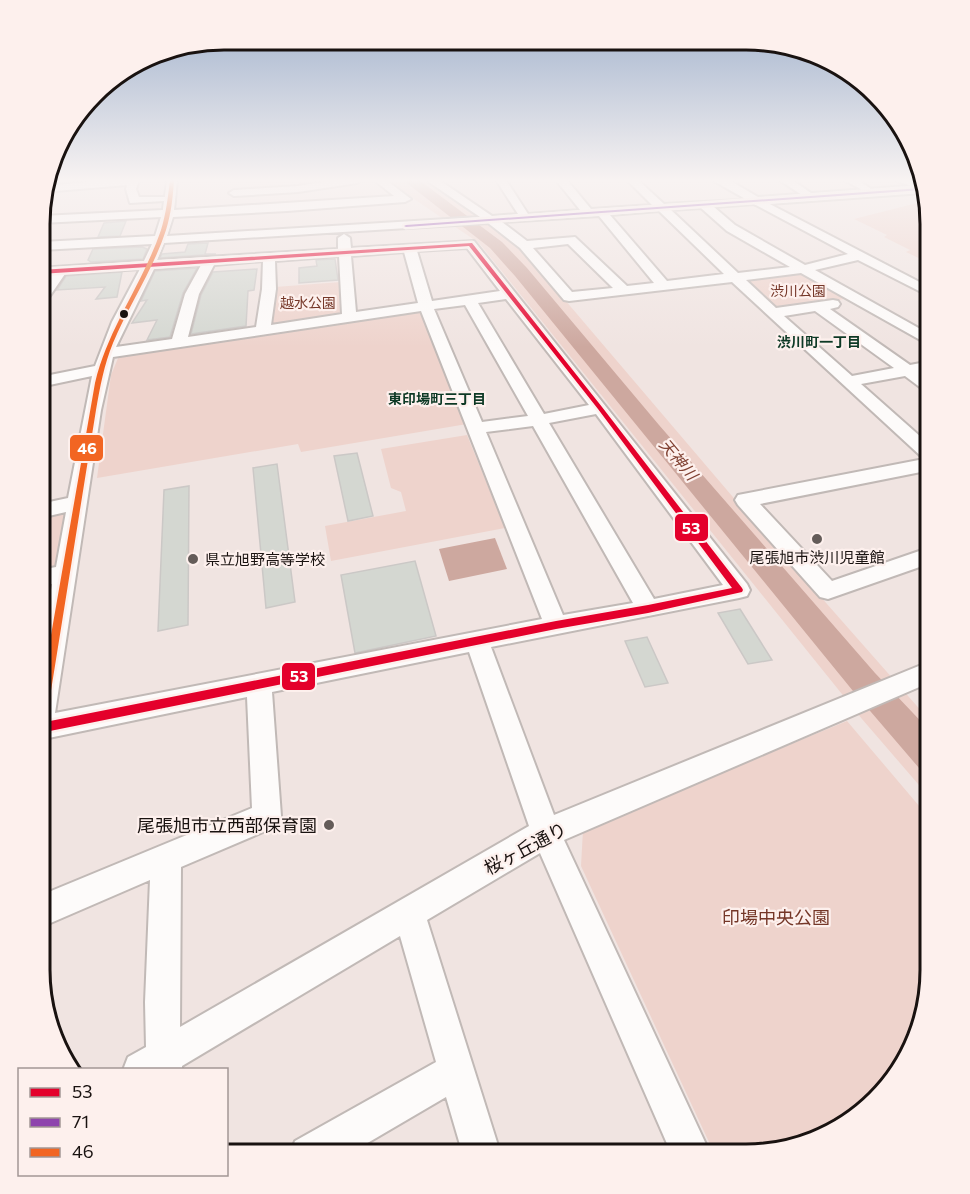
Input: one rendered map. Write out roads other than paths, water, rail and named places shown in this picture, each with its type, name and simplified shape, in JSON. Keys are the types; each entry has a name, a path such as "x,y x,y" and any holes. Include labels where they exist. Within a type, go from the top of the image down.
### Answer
{"street":[{"path":"50,245 194,236"},
{"path":"50,242 214,236"},
{"path":"344,236 349,317"},
{"path":"510,236 524,245 569,297 804,269 861,255"},
{"path":"623,236 664,286"},
{"path":"689,236 920,446"},
{"path":"745,236 920,335"},
{"path":"826,236 920,287"},
{"path":"832,236 920,280"},
{"path":"50,629 64,573 104,361 162,238"},
{"path":"524,245 571,240 624,291"},
{"path":"50,272 470,244 600,408 739,590 50,726"},
{"path":"409,247 426,306 556,625"},
{"path":"263,330 269,289 269,258"},
{"path":"179,342 192,294 209,262"},
{"path":"50,286 61,271"},
{"path":"50,379 104,361 179,342 510,294"},
{"path":"773,313 820,308 856,299"},
{"path":"469,300 648,609"},
{"path":"820,308 920,379"},
{"path":"849,381 920,368"},
{"path":"477,428 540,420 600,408"},
{"path":"920,466 745,500 828,591 920,559"},
{"path":"50,510 77,503"},
{"path":"50,576 64,573"},
{"path":"477,641 546,833 687,1144"},
{"name":"桜ヶ丘通り","path":"156,1065 546,833 920,675"},
{"path":"50,907 267,816 259,684"},
{"path":"156,1065 162,1002 166,859"},
{"path":"409,913 479,1144"},
{"path":"328,1144 458,1070"}],"waterway":[{"name":"天神川","path":"484,236 496,245 521,272 651,430 864,682 920,745"}],"place":[{"name":"尾張旭市渋川児童館","path":"817,539"},
{"name":"県立旭野高等学校","path":"193,559"},
{"name":"尾張旭市立西部保育園","path":"329,825"}],"district":[{"name":"渋川町一丁目","path":"819,341"},
{"name":"東印場町三丁目","path":"437,398"}],"park label":[{"name":"渋川公園","path":"798,290"},
{"name":"越水公園","path":"308,302"},
{"name":"印場中央公園","path":"776,917"}]}
